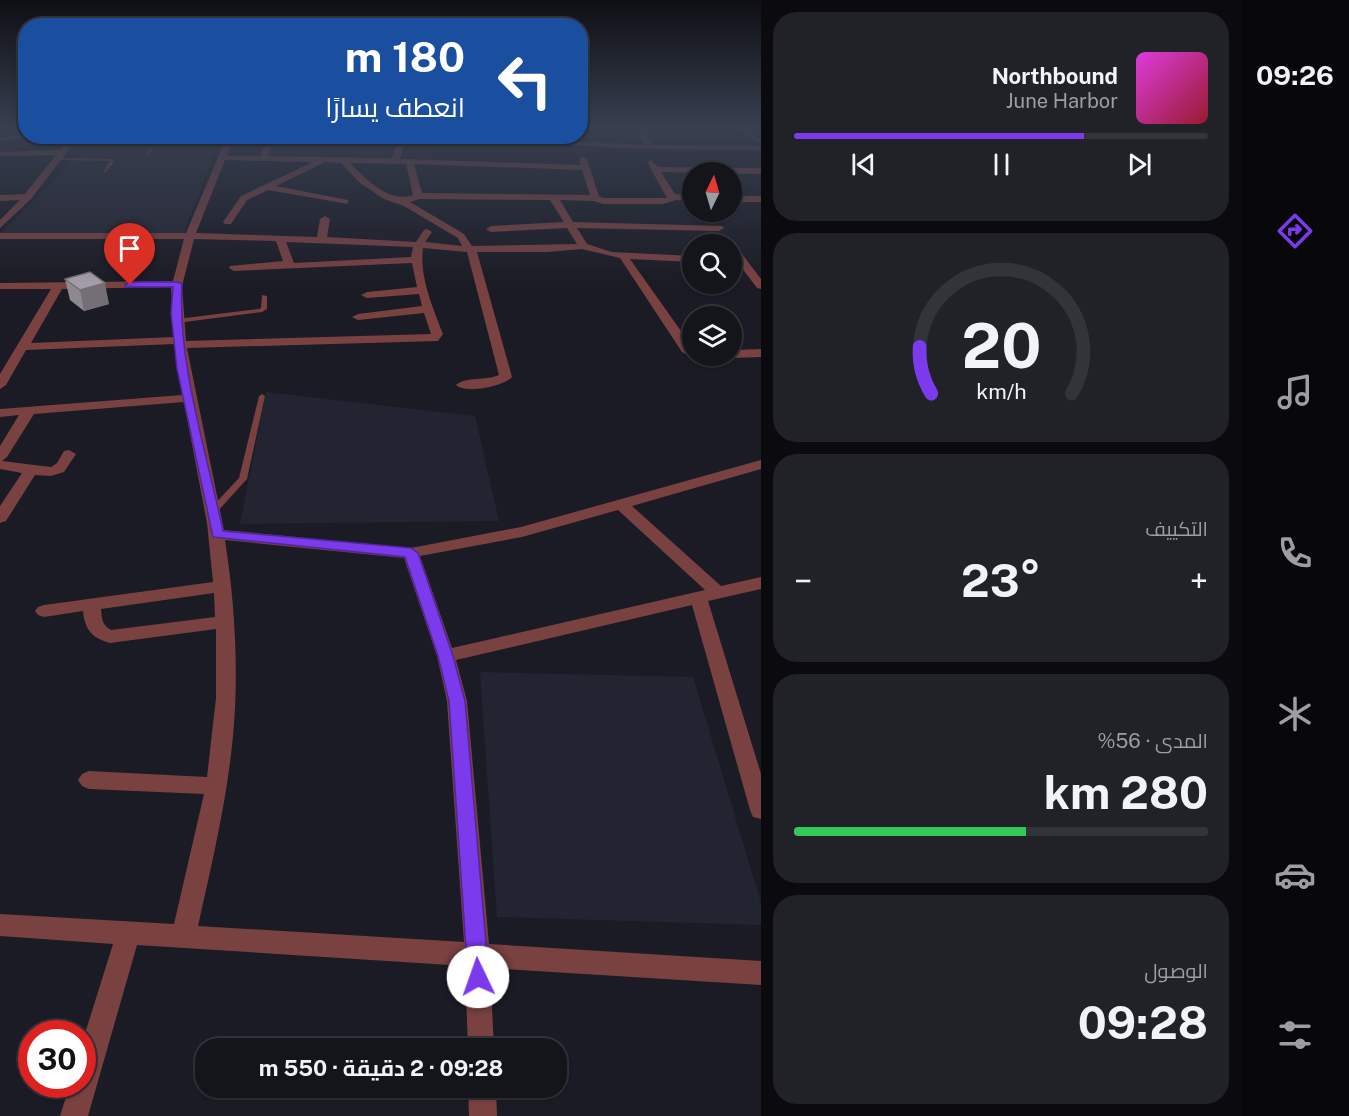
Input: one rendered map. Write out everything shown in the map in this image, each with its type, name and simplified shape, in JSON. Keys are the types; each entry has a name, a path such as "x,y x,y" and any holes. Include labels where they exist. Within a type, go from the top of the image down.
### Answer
{"street":[{"path":"0,225 41,180"},
{"path":"184,935 207,834 223,734 223,622 218,534 188,398 177,321 178,284 191,236 214,180"},
{"path":"228,222 244,198 282,180"},
{"path":"362,180 387,197 401,202 461,236 470,249 506,377 493,382 462,385"},
{"path":"414,180 418,196"},
{"path":"590,180 595,198"},
{"path":"662,180 672,197"},
{"path":"268,187 345,202"},
{"path":"301,193 310,188"},
{"path":"401,202 418,196 595,198 603,201 663,201 671,200 672,197 682,197"},
{"path":"0,198 28,197"},
{"path":"554,197 583,246"},
{"path":"742,199 761,199"},
{"path":"321,240 325,219"},
{"path":"491,230 570,225 716,224 723,234"},
{"path":"22,347 434,338 437,334 428,309 416,260 418,246 427,232"},
{"path":"0,236 191,236 372,241 470,249 547,249 583,246 602,254 682,259"},
{"path":"280,239 288,264"},
{"path":"623,256 682,343"},
{"path":"234,268 416,260"},
{"path":"742,264 756,273 761,286"},
{"path":"321,265 327,276"},
{"path":"0,286 178,284"},
{"path":"0,385 58,286"},
{"path":"367,295 424,290"},
{"path":"358,317 428,309"},
{"path":"742,354 761,353"},
{"path":"0,413 188,398"},
{"path":"0,457 29,411"},
{"path":"0,465 31,470 60,470 64,468 69,454"},
{"path":"218,534 411,553 522,532 761,464"},
{"path":"0,518 31,470"},
{"path":"621,504 718,593"},
{"path":"411,553 446,656 457,701 477,953 481,1038"},
{"path":"446,656 761,583"},
{"path":"44,611 222,586"},
{"path":"698,597 761,810"},
{"path":"91,604 95,629 100,634 110,637 223,622"},
{"path":"89,780 215,786"},
{"path":"0,925 477,953 761,973"},
{"path":"74,1116 129,932"},
{"path":"482,1098 483,1116"}],"lane":[{"path":"177,321 260,311 264,309 264,296"},
{"path":"213,511 243,479 262,396"}],"shaded area":[{"path":"54,180 204,180 184,233 0,234"},
{"path":"266,392 475,416 499,521 240,524"},
{"path":"480,672 693,677 761,903 761,925 497,917"}],"building":[{"path":"90,272 105,283 80,290 65,279"}],"route":[{"path":"130,285 178,284 176,313 182,369 218,534 411,553 453,678 457,701 478,977"}]}
